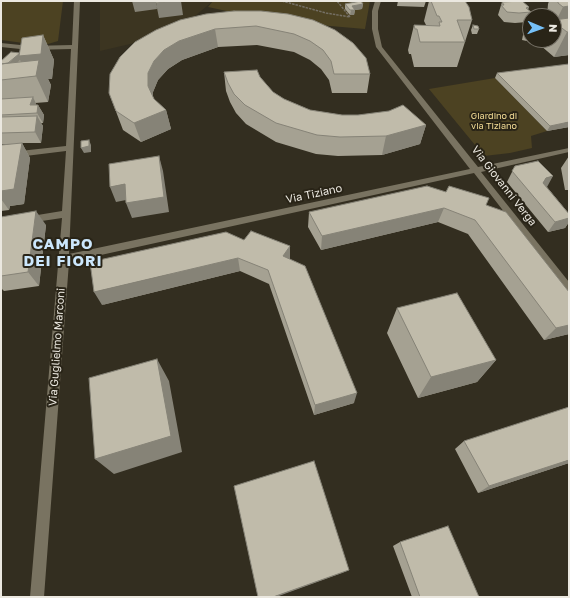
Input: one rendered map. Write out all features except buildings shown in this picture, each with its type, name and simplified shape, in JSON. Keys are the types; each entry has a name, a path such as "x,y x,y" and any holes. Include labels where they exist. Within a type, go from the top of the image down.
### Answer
{"street":[{"name":"Via Guglielmo Marconi","path":"37,597 64,260 77,1"},
{"name":"Via Giovanni Verga","path":"378,1 375,11 375,29 379,47 569,288"},
{"path":"1,45 45,49 75,47"},
{"path":"1,156 70,148"},
{"name":"Via Tiziano","path":"64,260 569,150"},
{"path":"1,224 66,214"}],"path":[{"path":"282,1 319,12 350,17 336,1"}],"shaded area":[{"path":"100,1 213,1 189,21 143,41 100,51"}],"green space":[{"path":"1,1 63,1 58,41 48,44 31,44 1,40"},
{"path":"213,1 370,1 365,29 273,21 208,7"},
{"name":"Giardino di via Tiziano","path":"495,78 547,131 531,136 532,148 510,153 484,156 429,89"}],"district":[{"name":"CAMPO DEI FIORI","path":"63,252"}]}
